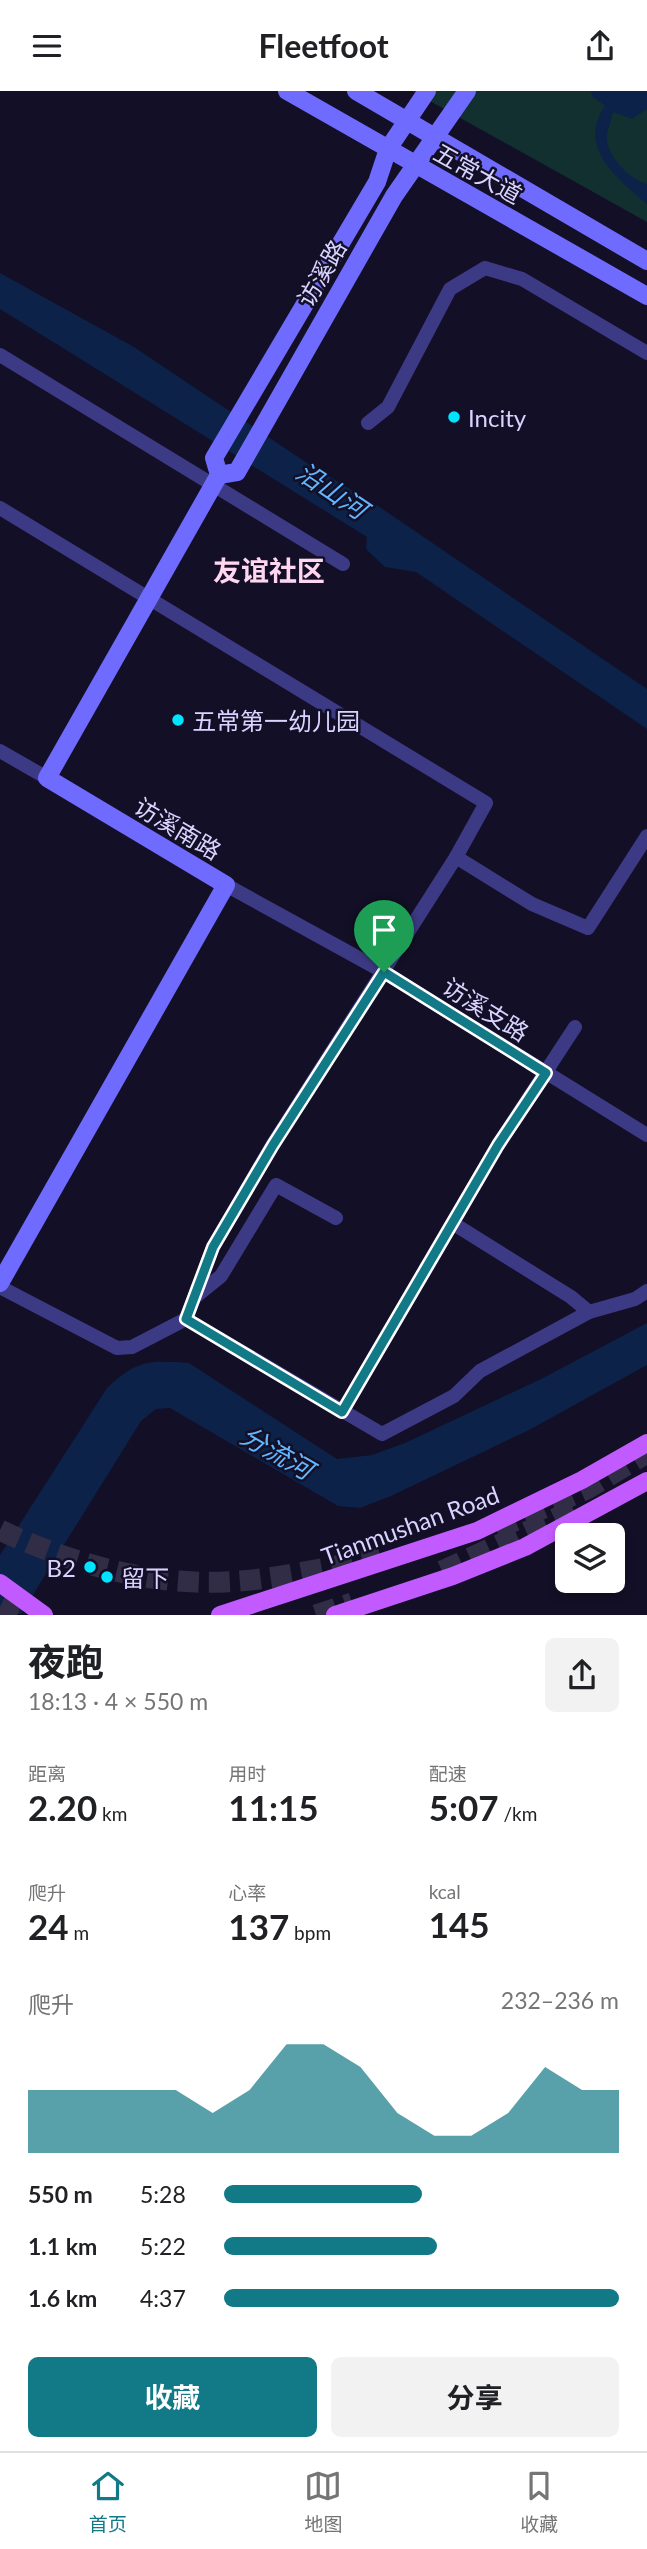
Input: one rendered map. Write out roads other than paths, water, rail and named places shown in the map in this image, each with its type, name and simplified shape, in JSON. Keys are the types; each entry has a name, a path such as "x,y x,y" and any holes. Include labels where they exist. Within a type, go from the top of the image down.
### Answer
{"main road":[{"name":"Tianmushan Road","path":"220,1615 477,1531 582,1480 647,1443"},
{"path":"335,1615 453,1576 525,1547 647,1481"},
{"path":"0,1583 38,1610"}],"street":[{"name":"五常大道","path":"287,91 647,296"},
{"name":"五常大道","path":"356,91 647,261"},
{"path":"0,751 47,778 221,473 239,416 377,182 388,149 427,91"},
{"name":"访溪路","path":"221,473 261,428 414,165 467,91"},
{"path":"368,423 388,407 450,289 485,268 522,279 647,353"},
{"path":"0,355 221,473 343,564"},
{"path":"0,508 486,803 456,857 273,1145 213,1247 186,1319 132,1347 117,1348 0,1285"},
{"name":"访溪南路","path":"0,1285 226,885 47,778"},
{"path":"456,857 533,904 588,928 647,836"},
{"name":"访溪支路","path":"226,885 384,972 647,1135"},
{"path":"342,1412 498,1145 575,1027"},
{"path":"194,1298 221,1276 276,1185 337,1218"},
{"path":"454,1224 571,1297 589,1313"},
{"path":"186,1319 382,1434 454,1396 480,1371 589,1313 635,1299 647,1291"}],"water":[{"path":"591,91 647,91 647,109 632,119 613,112 607,142 614,158 626,172 647,184 647,204 613,172 598,148 595,135 597,121 605,106 592,96"},
{"name":"沿山河","path":"0,273 134,347 304,461 381,508 647,689 647,729 416,572 385,567 366,549 367,537 0,309"},
{"name":"分流河","path":"647,1323 647,1365 529,1430 360,1508 338,1506 170,1408 156,1409 141,1421 21,1614 0,1614 0,1555 107,1388 135,1367 153,1362 189,1363 337,1459 372,1455 405,1443 541,1379"}],"tunnel":[{"path":"496,1529 587,1489 647,1453"},
{"path":"442,1571 578,1508"},
{"path":"0,1530 46,1550 95,1566 145,1577 195,1582 242,1581 380,1558"},
{"path":"316,1615 352,1603"},
{"path":"0,1607 17,1615"}],"place":[{"name":"Incity","path":"454,417"},
{"name":"五常第一幼儿园","path":"178,720"},
{"name":"B2","path":"90,1567"},
{"name":"留下","path":"107,1577"}],"district":[{"name":"友谊社区","path":"269,570"}]}
